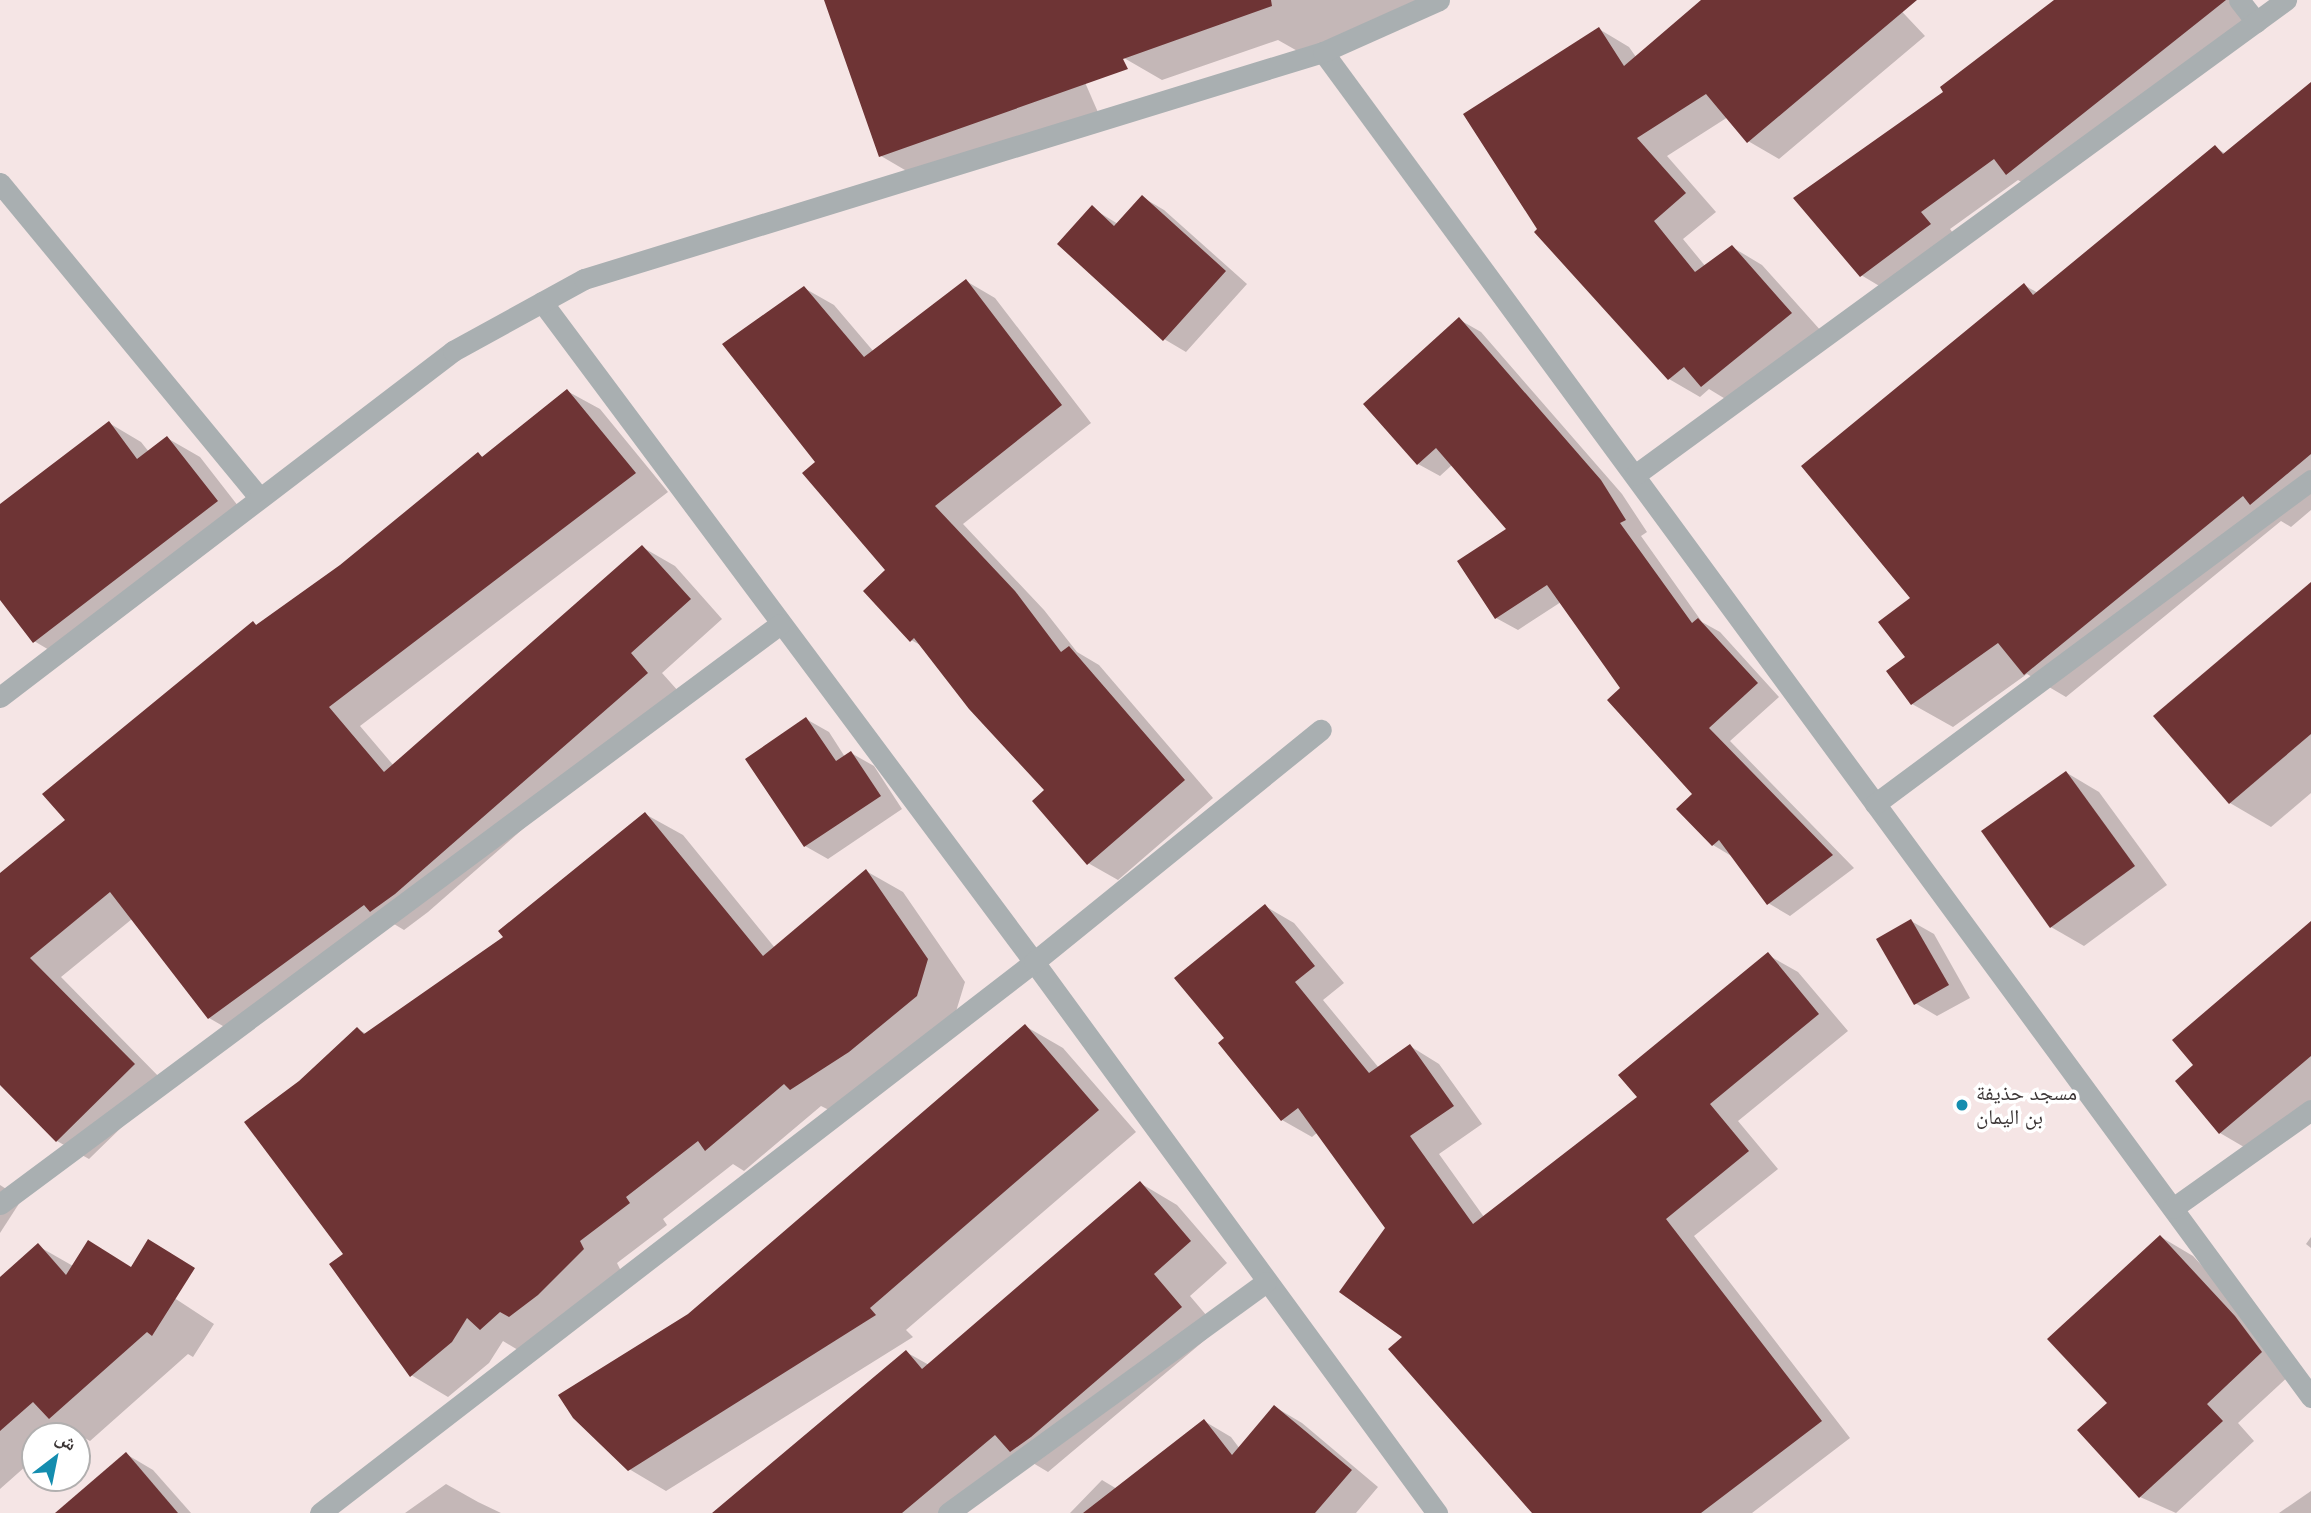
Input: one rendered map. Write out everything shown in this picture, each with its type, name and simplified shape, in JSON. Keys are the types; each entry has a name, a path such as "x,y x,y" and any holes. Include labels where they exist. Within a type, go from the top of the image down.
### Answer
{"street":[{"path":"0,697 453,351 584,279 1323,52 1439,0"},
{"path":"2239,0 2256,23"},
{"path":"1634,475 2286,0"},
{"path":"1323,52 2311,1396"},
{"path":"0,183 260,498"},
{"path":"542,302 1034,962 1437,1513"},
{"path":"1875,804 2311,480"},
{"path":"0,1205 780,624"},
{"path":"320,1513 1034,962 1321,730"},
{"path":"2173,1208 2311,1110"},
{"path":"948,1513 1266,1282"}],"building":[{"path":"824,0 1271,0 1272,6 1123,59 1128,69 879,157"},
{"path":"1701,0 1917,0 1747,143 1706,94 1637,138 1686,193 1654,221 1695,272 1732,245 1792,313 1701,387 1684,367 1668,380 1534,232 1537,229 1463,114 1599,27 1624,66"},
{"path":"2054,0 2226,0 2006,175 1994,159 1921,212 1931,224 1860,277 1793,198 1943,92 1940,87"},
{"path":"2311,82 2311,454 2250,505 2243,496 2024,675 1998,643 1911,705 1886,671 1905,657 1878,622 1910,598 1801,466 2024,283 2033,295 2215,145 2223,154"},
{"path":"1142,195 1226,271 1163,341 1057,244 1092,205 1114,226"},
{"path":"966,279 1062,405 935,506 1015,591 1061,652 1069,646 1185,780 1087,865 1032,801 1044,790 969,709 914,638 910,642 863,591 885,570 802,473 815,462 722,344 804,286 864,357"},
{"path":"1459,317 1601,480 1626,520 1620,523 1692,623 1698,618 1758,683 1709,728 1833,855 1767,905 1719,840 1712,846 1676,809 1692,794 1607,700 1620,688 1547,585 1495,619 1457,561 1506,529 1436,448 1417,465 1363,404"},
{"path":"567,389 636,473 329,707 384,772 642,545 691,599 631,653 648,673 395,894 370,912 364,905 208,1019 110,892 30,958 135,1064 56,1142 0,1085 0,873 65,820 42,794 253,621 256,625 340,565 478,452 482,457"},
{"path":"109,421 137,459 167,436 218,501 33,643 0,600 0,504"},
{"path":"2311,582 2311,734 2229,804 2153,716"},
{"path":"806,717 836,761 851,751 881,796 804,847 745,759"},
{"path":"2066,771 2135,866 2050,928 1981,831"},
{"path":"645,812 763,956 866,869 928,959 917,996 849,1052 790,1090 784,1084 705,1151 698,1141 626,1197 630,1203 580,1241 584,1249 538,1295 509,1317 500,1312 480,1330 467,1318 452,1342 410,1377 329,1264 343,1254 244,1122 299,1081 357,1027 364,1034 503,937 498,931"},
{"path":"1265,904 1315,966 1295,982 1369,1073 1410,1044 1454,1106 1410,1136 1473,1224 1637,1097 1618,1075 1768,952 1819,1014 1710,1104 1749,1151 1666,1219 1822,1421 1701,1513 1532,1513 1388,1349 1402,1337 1339,1292 1385,1228 1298,1108 1281,1121 1218,1043 1224,1038 1174,978"},
{"path":"1911,919 1949,985 1914,1005 1876,939"},
{"path":"2311,921 2311,1056 2219,1134 2175,1081 2193,1065 2172,1040"},
{"path":"1025,1024 1099,1110 870,1308 876,1315 628,1471 573,1418 558,1395 688,1314"},
{"path":"1140,1181 1191,1241 1154,1274 1182,1307 1031,1437 1010,1452 995,1435 902,1513 712,1513 906,1350 922,1369"},
{"path":"2160,1235 2235,1316 2262,1352 2207,1404 2223,1421 2139,1498 2077,1430 2107,1403 2047,1339"},
{"path":"148,1239 195,1268 152,1336 147,1332 49,1419 33,1402 0,1431 0,1277 38,1243 66,1275 88,1240 131,1267"},
{"path":"1274,1405 1352,1470 1315,1513 1083,1513 1204,1419 1232,1455"},
{"path":"126,1452 178,1513 55,1513 79,1492 91,1492 91,1482"}],"place":[{"name":"مسجد حذيفة بن اليمان","path":"1962,1105"}]}
